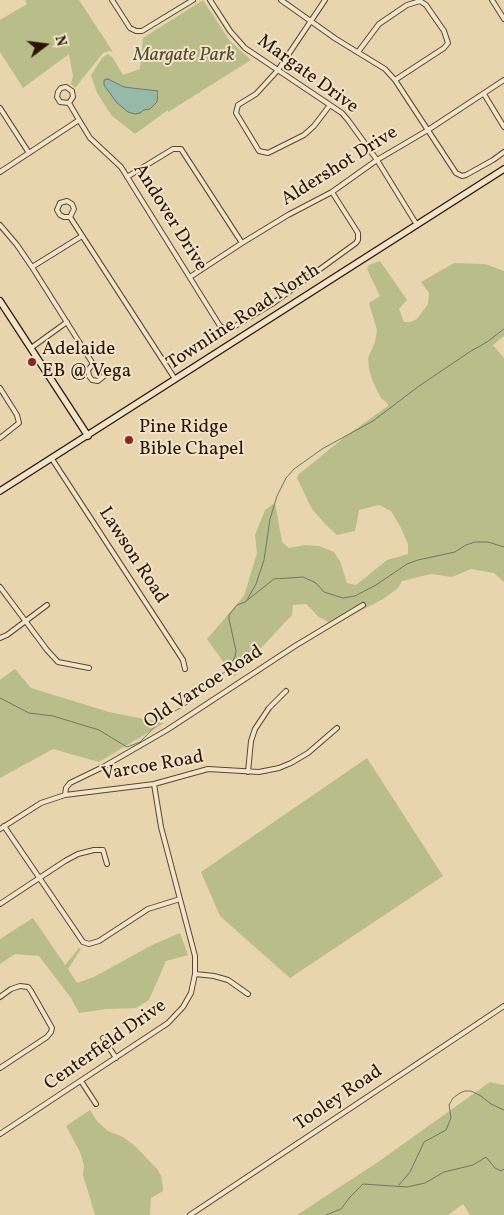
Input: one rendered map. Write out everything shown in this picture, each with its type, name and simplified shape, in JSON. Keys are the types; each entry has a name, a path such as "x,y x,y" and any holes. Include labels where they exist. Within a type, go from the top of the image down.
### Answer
{"main road":[{"name":"Townline Road North","path":"0,491 504,169"},
{"path":"0,301 88,436"}],"street":[{"path":"112,0 130,28 136,31 148,28 193,0"},
{"name":"Margate Drive","path":"210,0 237,40 254,55 330,105 348,120 377,160 416,225"},
{"path":"281,0 385,70 395,80 456,173 462,176 504,152"},
{"path":"325,0 278,70 256,94 238,105 236,113 259,151 268,153 304,135 314,126 330,105"},
{"path":"492,0 504,19"},
{"path":"358,52 379,24 407,5 420,1 426,6 444,31 448,43 444,48 395,80"},
{"name":"Aldershot Drive","path":"190,277 288,215 332,192 377,160 428,130 504,80"},
{"path":"66,87 72,91 73,97 69,103 60,102 57,97 61,88 66,87"},
{"path":"484,94 504,127"},
{"name":"Andover Drive","path":"69,103 90,138 114,160 127,177 220,326 226,329 232,328 298,286 358,240 358,233 332,192"},
{"path":"0,108 29,153"},
{"path":"0,172 79,120"},
{"path":"127,177 173,149 181,149 242,243"},
{"path":"68,201 72,204 74,209 70,216 64,217 60,215 57,208 60,203 68,201"},
{"path":"70,216 175,379"},
{"path":"0,225 32,267 93,364 102,366 104,371 102,378 98,381 92,380 88,376 88,370 93,364"},
{"path":"32,267 82,236"},
{"path":"31,348 67,322"},
{"path":"0,388 19,419 16,427 0,438"},
{"name":"Lawson Road","path":"52,459 183,660 185,669"},
{"path":"0,586 58,662 89,668"},
{"path":"0,638 46,605"},
{"name":"Old Varcoe Road","path":"65,795 66,788 70,783 167,730 295,646 363,606"},
{"path":"248,772 251,741 255,729 269,708 286,691"},
{"name":"Varcoe Road","path":"2,828 41,803 65,795 154,784 208,769 248,772 268,770 291,764 317,746 337,728"},
{"name":"Centerfield Drive","path":"0,1134 168,1023 176,1016 191,993 196,974 194,948 161,827 154,784"},
{"path":"2,828 83,942 89,944 99,941 148,908 180,899"},
{"path":"0,904 78,854 103,850 107,864"},
{"path":"196,974 228,980 248,994"},
{"path":"0,997 11,989 20,986 28,987 52,1028 47,1037 0,1068"},
{"name":"Tooley Road","path":"190,1215 504,1006"},
{"path":"103,1038 116,1058"},
{"path":"81,1081 96,1104"}],"green space":[{"path":"25,0 79,0 113,52 103,53 75,88 71,84 73,76 69,54 23,88 0,52 0,20 27,4"},
{"name":"Margate Park","path":"203,0 230,41 251,60 168,112 168,110 135,134 112,116 97,93 91,75 103,57 108,54 113,58 123,75 140,69 143,38","holes":["115,82 124,87 159,92 157,102 150,109 139,113 128,112 117,103 104,85"]},
{"path":"380,261 407,300 399,309 404,322 417,319 428,304 429,293 421,282 454,263 485,264 504,271 504,336 493,345 504,358 504,582 494,573 471,569 452,577 431,574 402,581 398,588 383,599 334,625 319,617 306,604 293,605 292,615 234,677 207,639 244,596 257,553 255,535 265,510 275,503 282,542 289,548 305,545 319,546 334,552 340,561 347,583 356,585 387,560 408,554 408,544 391,511 379,505 359,510 355,531 337,535 312,509 297,478 299,474 346,436 388,406 381,398 373,382 368,358 375,342 377,330 369,303 380,296 367,269 369,265"},
{"path":"15,669 31,688 109,712 164,723 99,762 53,749 0,778 0,680"},
{"path":"367,758 443,876 290,978 220,916 201,872"},
{"path":"33,918 65,965 79,948 81,949 68,969 77,983 94,977 152,945 180,933 188,955 166,961 149,1000 136,1008 106,1009 79,1013 71,998 39,956 15,954 0,964 0,939"},
{"path":"490,1082 504,1085 504,1215 470,1215 463,1204 448,1215 297,1215 378,1162"},
{"path":"90,1110 97,1121 108,1131 123,1137 135,1146 158,1170 161,1176 163,1191 151,1198 150,1215 95,1215 83,1175 84,1166 80,1152 66,1126"}],"shaded area":[{"path":"108,79 124,87 158,91 157,102 150,109 140,113 128,112 117,103 104,85 104,80"}],"waterway":[{"path":"247,600 256,584 264,560 270,519 277,496 286,478 294,469 322,449 373,421 419,386 504,329"},
{"path":"0,698 29,713 53,716 99,730 127,747 140,742 167,714 193,701 210,683 226,671 235,657 236,651 229,615 237,605 245,602 274,579 303,577 316,583 324,592 343,598 355,596 376,585 407,564 418,560 455,552 475,542 488,542 504,547"},
{"path":"399,1185 410,1172 424,1142 446,1130 451,1118 449,1105 453,1098 465,1091 471,1091 504,1110"},
{"path":"326,1215 341,1209 363,1184 407,1187 425,1183 444,1172 473,1165 486,1157 495,1168 501,1171 504,1169"}],"place":[{"name":"Adelaide EB @ Vega","path":"32,362"},
{"name":"Pine Ridge Bible Chapel","path":"129,440"}]}
